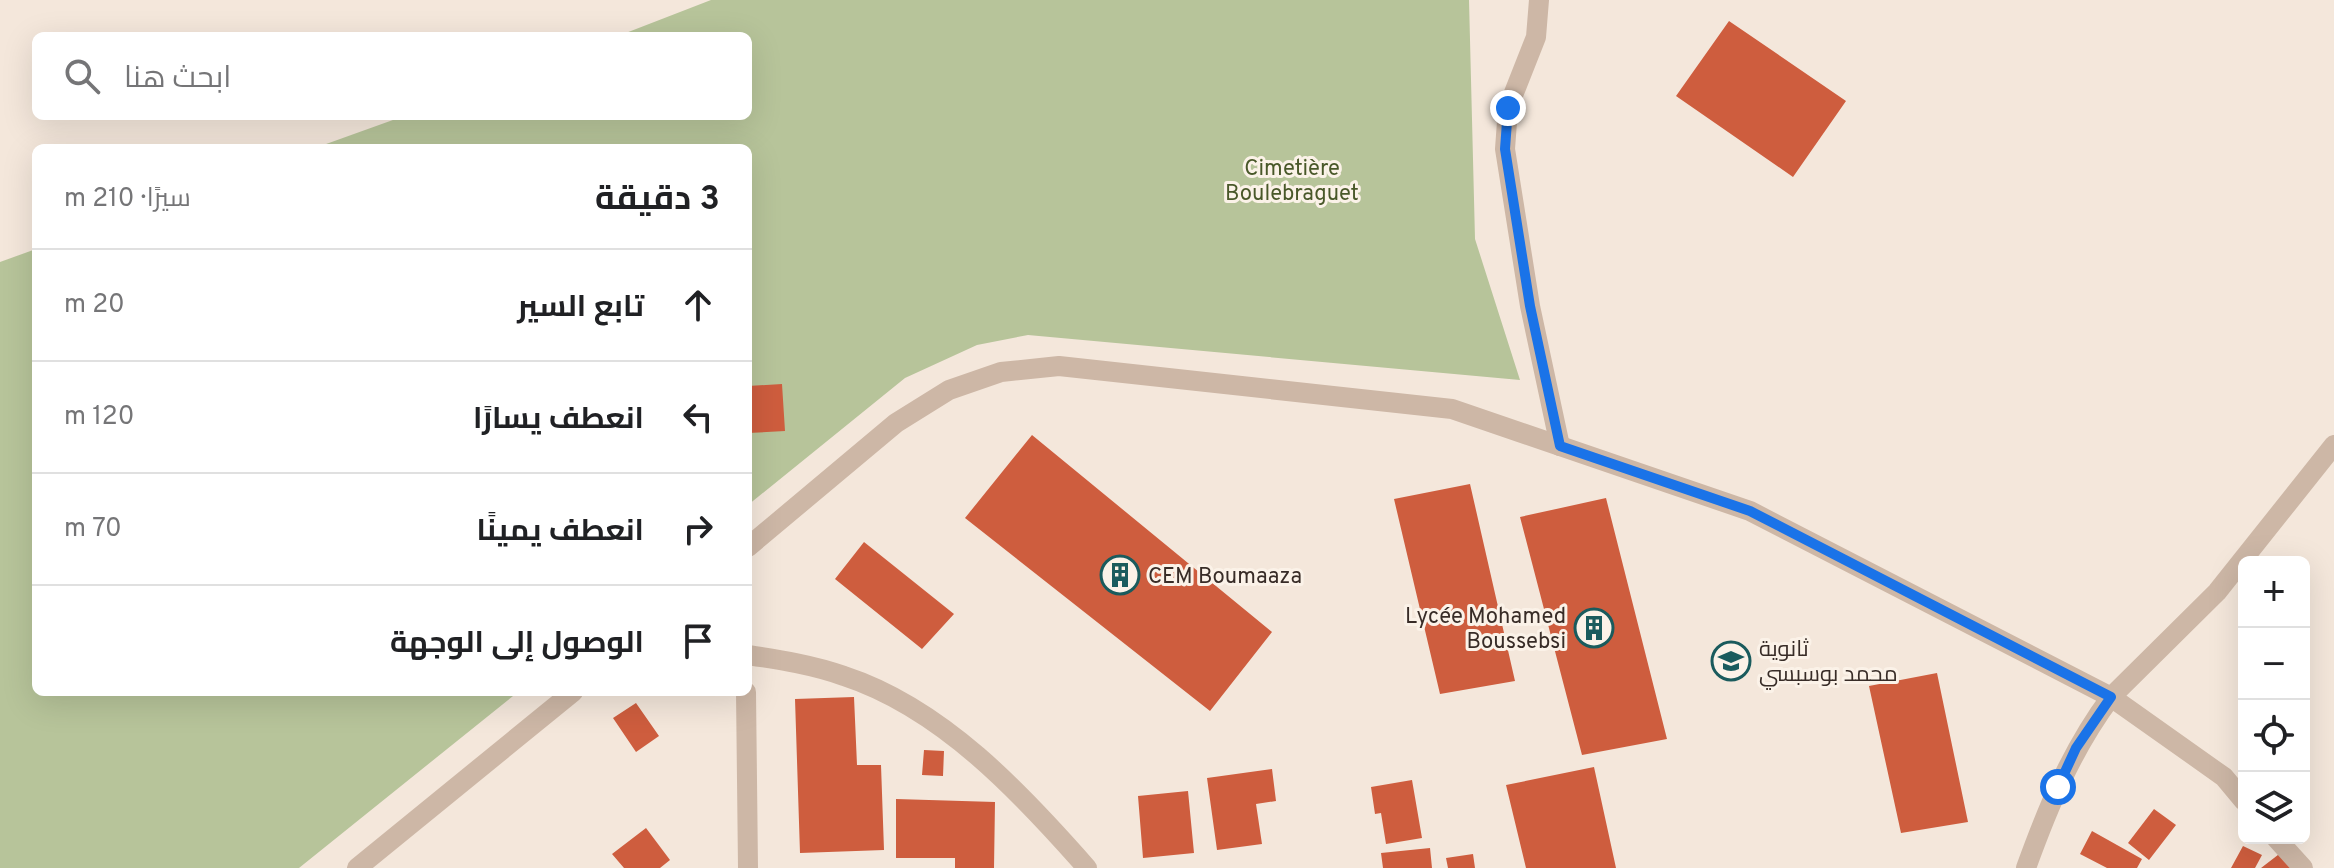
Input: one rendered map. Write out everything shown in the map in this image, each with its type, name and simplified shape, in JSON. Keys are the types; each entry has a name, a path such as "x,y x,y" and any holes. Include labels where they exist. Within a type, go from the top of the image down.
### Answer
{"street":[{"path":"1539,0 1536,37 1508,108 1505,149 1530,306 1560,446"},
{"path":"752,544 896,423 949,390 1001,372 1059,366 1452,409 1750,511 2111,697 2224,777 2238,794"},
{"path":"2026,868 2076,748 2111,697 2217,592 2334,445"},
{"path":"752,656 786,660 846,676 896,699 968,747 1024,800 1087,868"},
{"path":"357,868 568,696"},
{"path":"746,696 748,868"},
{"path":"2281,844 2303,868"}],"green space":[{"name":"Cimetière Boulebraguet","path":"711,0 1469,0 1475,239 1520,380 1028,335 977,345 905,378 752,502 752,144 326,144 393,120 752,120 752,32 628,32"},
{"path":"32,250 32,696 513,696 299,868 0,868 0,262"}],"building":[{"path":"1729,21 1846,101 1793,177 1676,96"},
{"path":"782,384 785,431 752,433 752,386"},
{"name":"CEM Boumaaza","path":"1032,435 1272,632 1210,711 965,518"},
{"path":"1470,484 1515,681 1440,694 1394,499"},
{"name":"Lycée Mohamed Boussebsi","path":"1606,498 1667,739 1582,755 1520,517"},
{"path":"864,542 954,614 922,649 835,579"},
{"path":"1937,673 1968,822 1901,833 1869,686"},
{"path":"854,697 857,765 881,765 884,850 800,853 795,699"},
{"path":"636,703 659,736 636,752 613,718"},
{"path":"924,750 944,751 943,776 922,775"},
{"path":"1594,767 1616,868 1526,868 1506,785"},
{"path":"1272,769 1276,801 1256,804 1262,844 1217,850 1207,778"},
{"path":"1412,780 1422,838 1386,844 1381,813 1375,814 1371,787"},
{"path":"1188,791 1194,853 1143,858 1138,796"},
{"path":"896,799 995,802 994,868 955,868 955,858 896,858"},
{"path":"2154,809 2176,825 2149,860 2128,843"},
{"path":"646,828 670,860 660,868 624,868 612,854"},
{"path":"2092,831 2142,859 2137,868 2107,868 2080,854"},
{"path":"2243,846 2262,855 2255,868 2231,868"},
{"path":"1430,848 1432,868 1383,868 1381,853"},
{"path":"2287,848 2303,868 2261,868"},
{"path":"1473,854 1475,868 1448,868 1446,858"}],"place":[{"name":"CEM Boumaaza","path":"1120,575"},
{"name":"Lycée Mohamed Boussebsi","path":"1594,628"},
{"name":"ثانوية محمد بوسبسي","path":"1731,661"}],"route":[{"path":"1508,108 1505,149 1530,306 1560,446 1750,511 2111,697 2076,748 2058,787"}]}
